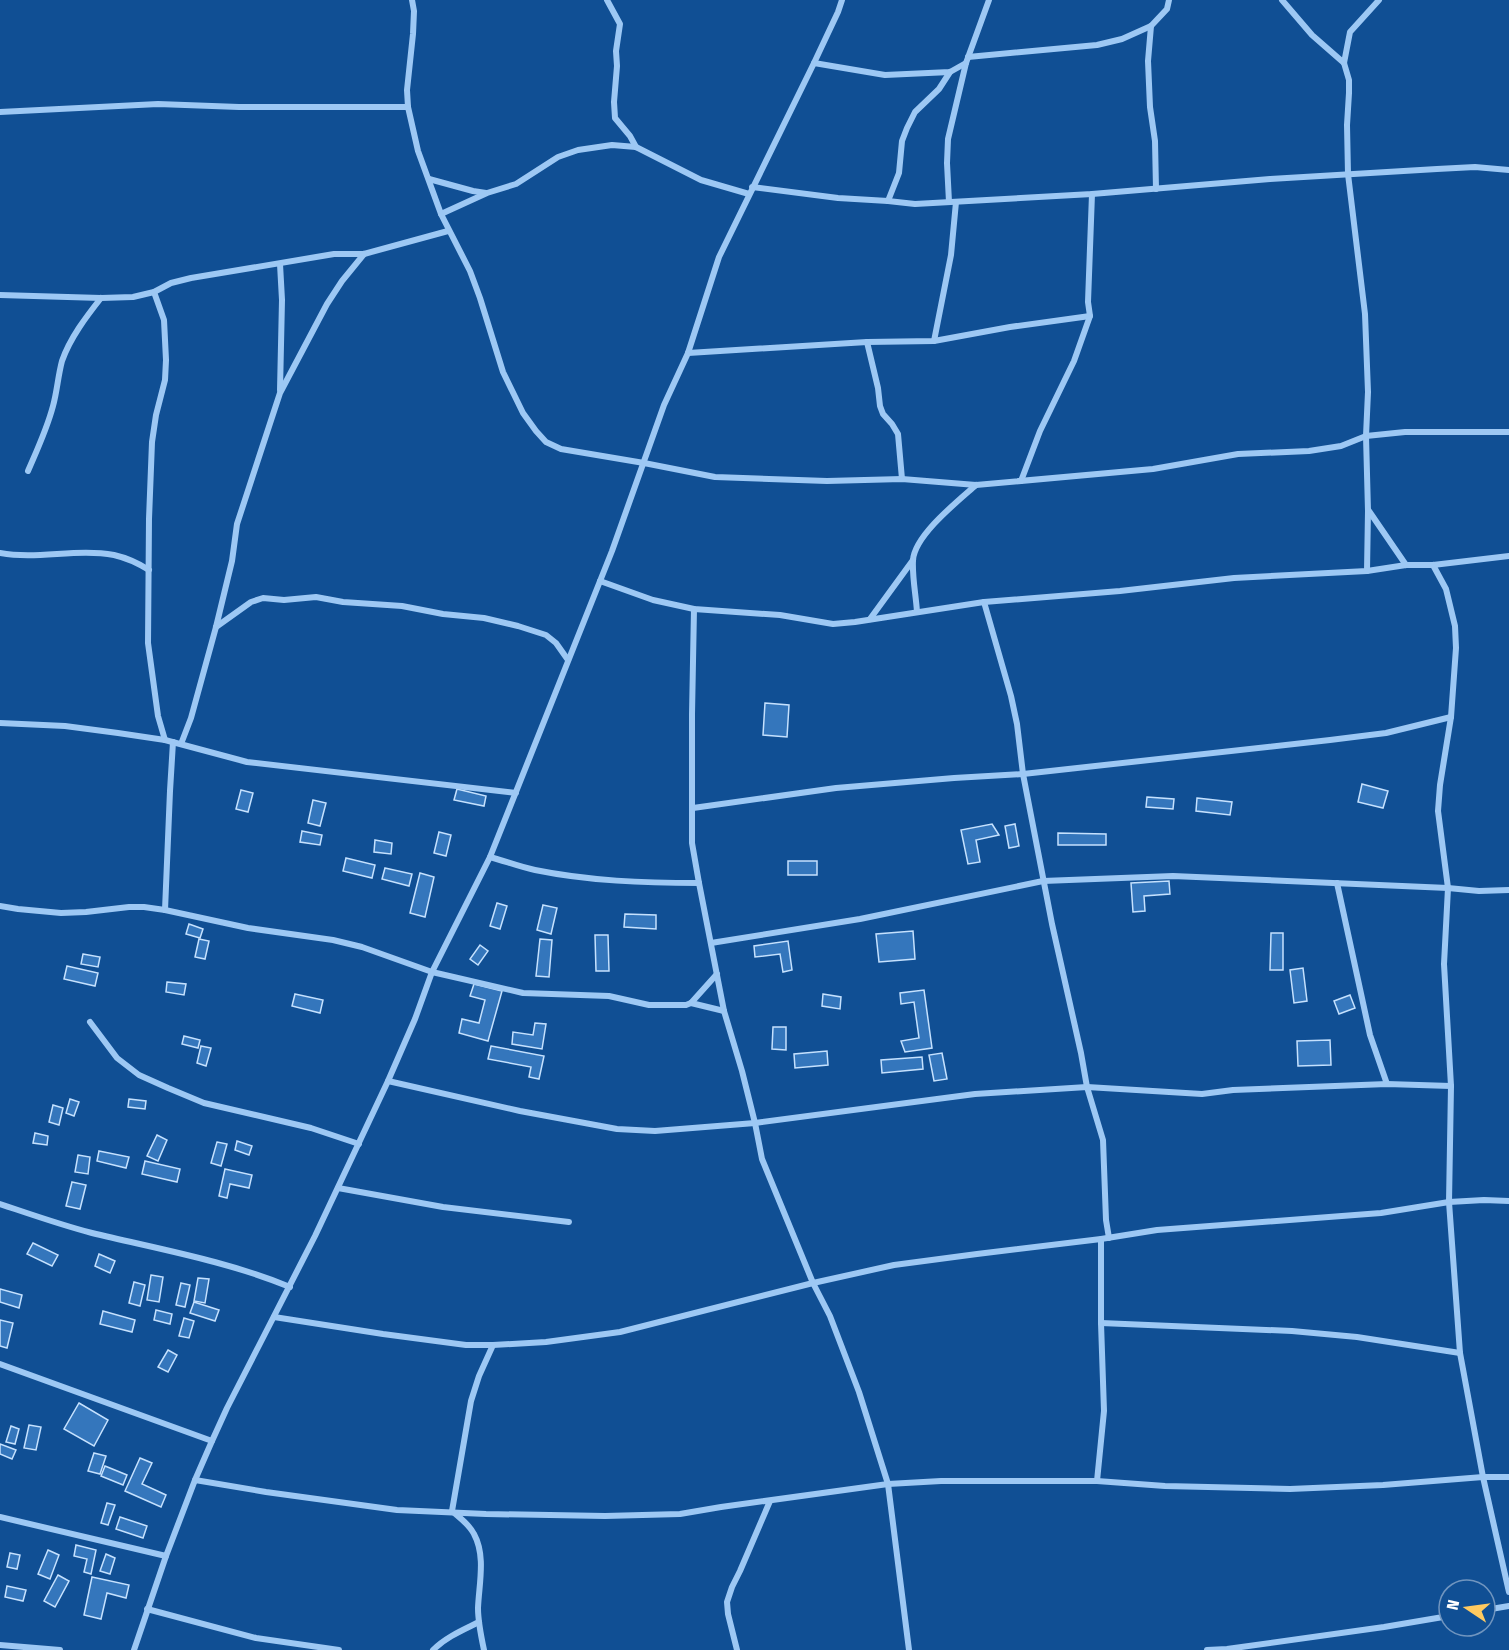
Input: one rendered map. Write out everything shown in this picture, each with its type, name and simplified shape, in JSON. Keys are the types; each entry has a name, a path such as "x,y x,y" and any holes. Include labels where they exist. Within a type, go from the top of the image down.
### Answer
{"street":[{"path":"412,0 414,11 408,107 418,151 448,231 470,271 503,372 523,413 536,431 546,442 561,449 716,477 816,481 902,478 976,485 1153,469 1239,454 1310,451 1341,446 1366,436 1405,432 1509,432"},
{"path":"607,0 620,24 616,51 615,118 636,147"},
{"path":"134,1650 195,1480 227,1408 338,1188 388,1081 432,972 490,857 600,581 664,405 688,353 719,257 814,63 842,0"},
{"path":"934,341 951,255 953,202 947,163 948,139 967,60 989,0"},
{"path":"888,201 899,173 902,141 907,128 915,112 939,89 950,72 967,60 1097,45 1122,39 1151,26 1167,9 1169,0"},
{"path":"1282,0 1312,35 1344,63"},
{"path":"1367,571 1368,392 1365,314 1348,174 1349,80 1344,63 1350,32 1379,0"},
{"path":"1151,26 1148,61 1150,107 1155,141 1156,189"},
{"path":"814,63 885,75 950,72"},
{"path":"0,112 158,104 238,107 408,107"},
{"path":"441,214 487,193 516,184 558,157 578,150 612,145 636,147 702,180 749,194"},
{"path":"752,187 838,198 915,204 1092,194 1348,174 1475,167 1509,170"},
{"path":"429,178 472,192 487,193"},
{"path":"1021,481 1040,431 1074,360 1090,316 1088,302 1092,194"},
{"path":"0,295 133,297 154,292 171,283 334,254 364,254 448,231"},
{"path":"181,744 191,718 216,627 232,561 237,524 280,393 327,303 364,254"},
{"path":"280,264 282,300 280,393"},
{"path":"154,292 164,320 166,360 165,380 152,442 148,643 158,716 165,740"},
{"path":"28,471 44,435 53,407 62,362 85,318 101,298"},
{"path":"688,353 867,342 934,341 1090,316"},
{"path":"867,342 880,406 898,434 902,478"},
{"path":"870,620 913,559 924,536 954,504 976,485"},
{"path":"1368,511 1406,565"},
{"path":"0,553 112,555 131,560 149,570"},
{"path":"600,581 653,600 694,609 780,615 832,624 984,602 1120,591 1234,578 1367,571 1406,565 1433,565 1509,556"},
{"path":"913,559 917,612"},
{"path":"1433,565 1446,589 1455,626 1456,648 1451,717 1438,811 1448,888 1444,964 1450,1086 1449,1202 1460,1353 1483,1477 1509,1592"},
{"path":"216,627 251,602 263,598 284,600 316,597 344,602 402,606 443,614 484,618 518,626 546,635 556,643 568,660"},
{"path":"984,602 1011,696 1043,881 1087,1087 1103,1140 1106,1220 1109,1238"},
{"path":"694,609 692,843 724,1011 755,1123 762,1159 813,1283 830,1316 859,1392 888,1484 909,1650"},
{"path":"693,808 836,788 954,777 1023,774 1386,734 1451,717"},
{"path":"0,723 65,726 165,740 247,762 516,793"},
{"path":"165,910 173,742"},
{"path":"490,857 534,870 583,878 650,883 699,883"},
{"path":"711,944 860,919 1043,881 1173,876 1479,891 1509,890"},
{"path":"1337,883 1370,1035 1387,1084"},
{"path":"0,906 61,913 129,907 165,910 248,928 333,940 362,947 432,972 522,993 609,996 649,1005 686,1005 691,1003 717,974"},
{"path":"691,1003 724,1011"},
{"path":"90,1022 117,1058 140,1075 168,1088 204,1103 311,1128 359,1144"},
{"path":"388,1081 520,1111 618,1129 655,1131 755,1123 975,1094 1087,1087 1202,1094 1233,1090 1387,1084 1450,1086"},
{"path":"338,1188 443,1207 569,1222"},
{"path":"274,1317 466,1345 546,1342 620,1332 894,1265 1157,1230 1381,1213 1449,1202 1509,1201"},
{"path":"0,1204 88,1232 174,1251 260,1274 290,1287"},
{"path":"1097,1481 1104,1411 1101,1239"},
{"path":"1101,1323 1303,1332 1357,1337 1460,1353"},
{"path":"452,1511 471,1401 494,1345"},
{"path":"0,1364 212,1442"},
{"path":"195,1480 397,1510 606,1516 680,1514 888,1484 941,1481 1097,1481 1165,1486 1290,1490 1483,1477 1509,1478"},
{"path":"737,1650 727,1602 770,1501"},
{"path":"452,1511 468,1525 480,1548 479,1622 484,1650"},
{"path":"0,1517 166,1556"},
{"path":"147,1609 256,1638 339,1650"},
{"path":"1207,1650 1437,1618"},
{"path":"433,1650 458,1632 479,1622"},
{"path":"0,1645 60,1650"}],"building":[{"path":"765,703 789,705 787,737 763,735"},
{"path":"1362,784 1388,791 1383,808 1358,802"},
{"path":"457,789 486,796 484,806 454,800"},
{"path":"241,790 253,793 248,812 236,809"},
{"path":"1147,797 1174,799 1173,809 1146,807"},
{"path":"1197,798 1232,802 1230,815 1196,811"},
{"path":"313,800 326,803 320,826 308,823"},
{"path":"992,824 999,835 976,840 980,862 968,864 961,830"},
{"path":"1015,824 1019,846 1009,848 1005,826"},
{"path":"302,831 322,835 320,845 300,842"},
{"path":"439,832 451,835 446,856 434,853"},
{"path":"1058,833 1106,834 1106,845 1058,845"},
{"path":"375,840 392,843 391,854 374,852"},
{"path":"346,858 375,865 372,878 343,871"},
{"path":"788,861 817,861 817,875 788,875"},
{"path":"385,868 412,874 409,886 382,879"},
{"path":"420,873 434,877 425,917 410,913"},
{"path":"1169,881 1170,894 1144,896 1145,911 1133,912 1131,883"},
{"path":"497,903 507,906 500,929 490,926"},
{"path":"543,905 557,908 551,934 537,930"},
{"path":"625,914 656,915 656,929 624,927"},
{"path":"189,924 203,929 200,938 186,934"},
{"path":"913,931 915,959 879,962 876,934"},
{"path":"1271,933 1283,933 1283,970 1270,970"},
{"path":"595,935 608,935 609,971 596,971"},
{"path":"199,939 209,941 205,959 195,957"},
{"path":"540,939 552,940 549,977 536,976"},
{"path":"788,941 792,970 783,972 780,954 755,957 754,946"},
{"path":"480,945 488,951 478,965 470,959"},
{"path":"83,954 100,957 98,967 81,964"},
{"path":"67,966 98,973 95,986 64,979"},
{"path":"1303,968 1307,1001 1294,1003 1290,970"},
{"path":"167,982 186,984 184,995 166,992"},
{"path":"474,984 502,991 488,1041 459,1033 462,1019 479,1023 485,1000 470,996"},
{"path":"924,990 932,1048 905,1052 901,1041 919,1038 914,1002 901,1004 900,993"},
{"path":"295,994 323,1000 320,1013 292,1006"},
{"path":"823,994 841,997 840,1009 822,1006"},
{"path":"1350,995 1355,1008 1339,1014 1334,1001"},
{"path":"535,1023 546,1024 542,1049 512,1044 513,1032 533,1035"},
{"path":"773,1027 786,1027 786,1050 772,1049"},
{"path":"184,1036 200,1040 198,1048 182,1044"},
{"path":"1330,1040 1331,1065 1298,1066 1297,1041"},
{"path":"201,1046 211,1048 206,1066 197,1063"},
{"path":"491,1046 544,1056 539,1079 529,1077 531,1067 488,1059"},
{"path":"827,1051 828,1065 795,1068 794,1054"},
{"path":"942,1053 947,1079 934,1081 929,1055"},
{"path":"922,1057 923,1069 882,1073 881,1060"},
{"path":"70,1099 79,1102 74,1116 66,1113"},
{"path":"129,1099 146,1101 145,1109 128,1107"},
{"path":"53,1105 63,1108 59,1125 49,1122"},
{"path":"35,1133 48,1136 47,1145 33,1143"},
{"path":"157,1135 167,1140 158,1161 147,1156"},
{"path":"237,1141 252,1146 249,1155 235,1150"},
{"path":"217,1142 227,1144 221,1166 211,1163"},
{"path":"99,1151 129,1157 126,1168 97,1161"},
{"path":"78,1155 90,1157 88,1174 75,1172"},
{"path":"145,1161 180,1169 177,1182 142,1174"},
{"path":"225,1169 252,1175 249,1188 230,1184 227,1198 219,1196"},
{"path":"72,1182 86,1185 80,1209 66,1206"},
{"path":"33,1243 58,1255 52,1266 27,1254"},
{"path":"99,1254 115,1261 110,1273 95,1266"},
{"path":"151,1275 163,1277 159,1302 147,1300"},
{"path":"198,1278 209,1279 205,1303 194,1301"},
{"path":"134,1282 145,1285 140,1306 129,1303"},
{"path":"181,1283 190,1285 185,1307 176,1305"},
{"path":"0,1289 22,1295 19,1308 0,1302"},
{"path":"194,1302 219,1310 215,1321 190,1313"},
{"path":"156,1310 172,1314 170,1324 154,1320"},
{"path":"103,1311 135,1320 132,1332 100,1324"},
{"path":"184,1318 194,1321 189,1338 179,1336"},
{"path":"0,1320 13,1323 7,1348 0,1346"},
{"path":"168,1350 177,1355 168,1372 158,1367"},
{"path":"79,1403 108,1420 94,1446 64,1429"},
{"path":"29,1425 41,1427 36,1450 24,1448"},
{"path":"11,1426 19,1429 15,1444 6,1442"},
{"path":"0,1444 16,1450 12,1459 0,1454"},
{"path":"94,1453 106,1456 100,1474 88,1471"},
{"path":"140,1458 152,1463 142,1484 166,1495 161,1507 125,1491"},
{"path":"105,1466 127,1475 123,1485 101,1476"},
{"path":"107,1503 115,1505 108,1525 101,1523"},
{"path":"120,1517 147,1526 143,1538 116,1529"},
{"path":"76,1545 96,1550 91,1574 84,1572 87,1559 74,1556"},
{"path":"48,1550 59,1555 50,1579 38,1574"},
{"path":"10,1553 20,1555 17,1569 7,1567"},
{"path":"106,1554 115,1558 110,1574 100,1571"},
{"path":"58,1575 69,1581 55,1607 44,1601"},
{"path":"92,1577 129,1585 126,1598 107,1593 101,1619 84,1615"},
{"path":"7,1586 26,1590 23,1601 5,1597"}]}
